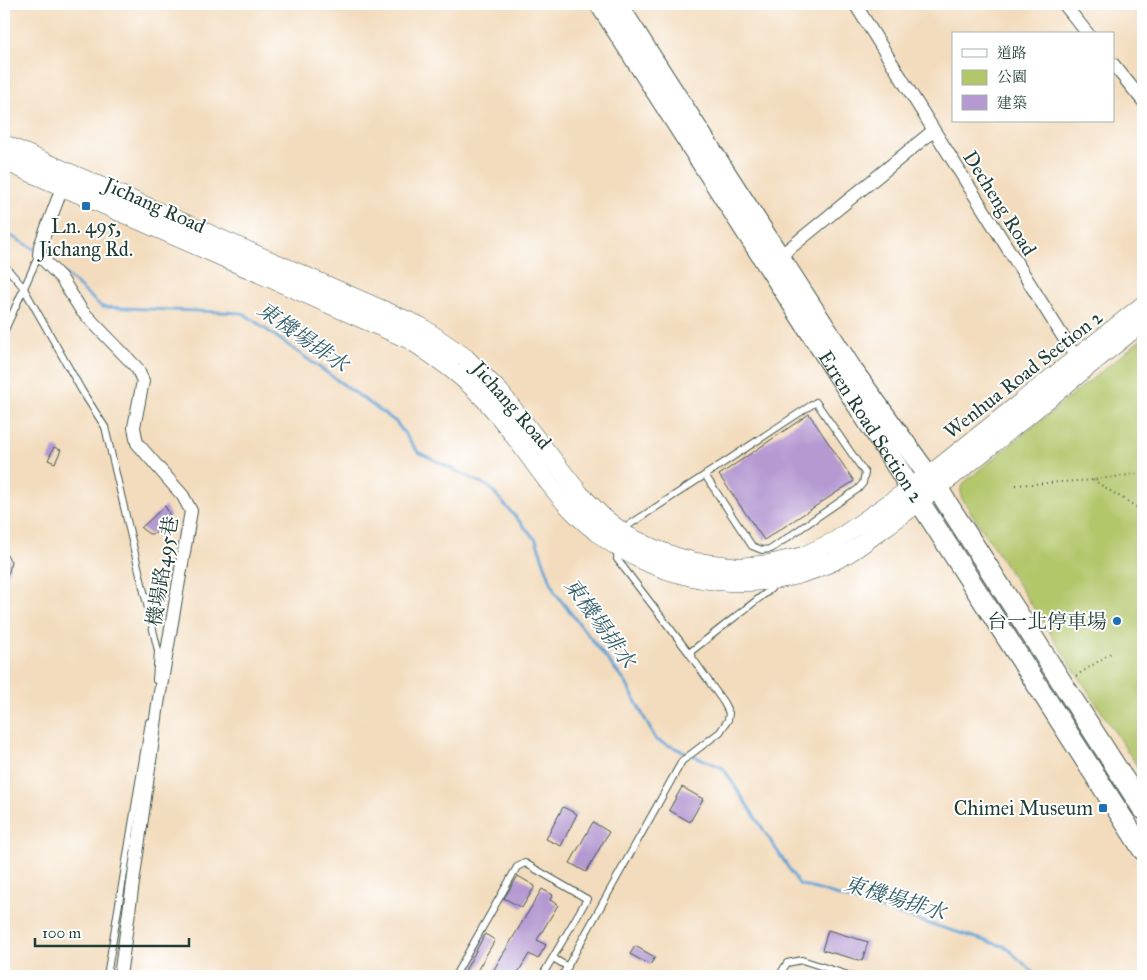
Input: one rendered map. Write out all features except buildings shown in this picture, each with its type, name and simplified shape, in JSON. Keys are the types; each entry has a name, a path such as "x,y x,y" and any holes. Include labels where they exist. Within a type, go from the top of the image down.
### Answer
{"main road":[{"name":"Erren Road Section 2","path":"600,4 1143,850"},
{"name":"Erren Road Section 2","path":"617,4 853,371 933,482 1143,809"}],"street":[{"name":"Decheng Road","path":"855,4 1080,364"},
{"path":"1064,4 1086,32"},
{"path":"1114,65 1143,101"},
{"path":"779,257 933,131"},
{"name":"Jichang Road","path":"4,144 65,180 410,340 453,369 486,401 566,504 593,530 622,541 640,561 668,572 697,579 733,583 770,572 835,541 916,496 933,482"},
{"name":"Jichang Road","path":"4,161 65,180"},
{"path":"40,251 65,180"},
{"name":"機場路495巷","path":"40,251 61,278 82,311 137,368 143,381 134,427 137,443 183,496 191,511 158,704 120,976"},
{"name":"Wenhua Road Section 2","path":"933,482 1080,364 1143,305"},
{"name":"Wenhua Road Section 2","path":"1080,364 1143,322"}],"lane":[{"path":"4,332 40,251"},
{"path":"4,265 23,287 82,391 105,427 158,651 157,677 106,976"},
{"path":"562,976 682,760 720,732 728,720 729,714 724,703 689,653 617,559 629,525 705,475 816,402 865,473 863,483 858,489 771,548 762,550 752,546 705,475"},
{"path":"689,653 771,589 770,572"},
{"path":"458,976 457,972 517,867 525,863 586,899 542,976"},
{"path":"553,958 568,967"},
{"path":"778,976 787,963 802,960 851,976"}],"path":[{"path":"1016,485 1093,480 1143,473"},
{"path":"1093,480 1143,511"},
{"path":"1076,676 1111,653"},
{"path":"1137,769 1143,762"}],"green space":[{"path":"1143,338 1143,775 961,497 961,488 966,481"}],"waterway":[{"name":"東機場排水","path":"4,232 36,250"},
{"name":"東機場排水","path":"64,273 102,307 243,313 396,422 418,452 489,487 536,540 555,593 626,683 656,740 723,768 799,884 1006,947 1037,976"}],"place":[{"name":"Ln. 495, Jichang Rd.","path":"86,206"},
{"name":"台一北停車場","path":"1117,621"},
{"name":"Chimei Museum","path":"1103,808"}]}
